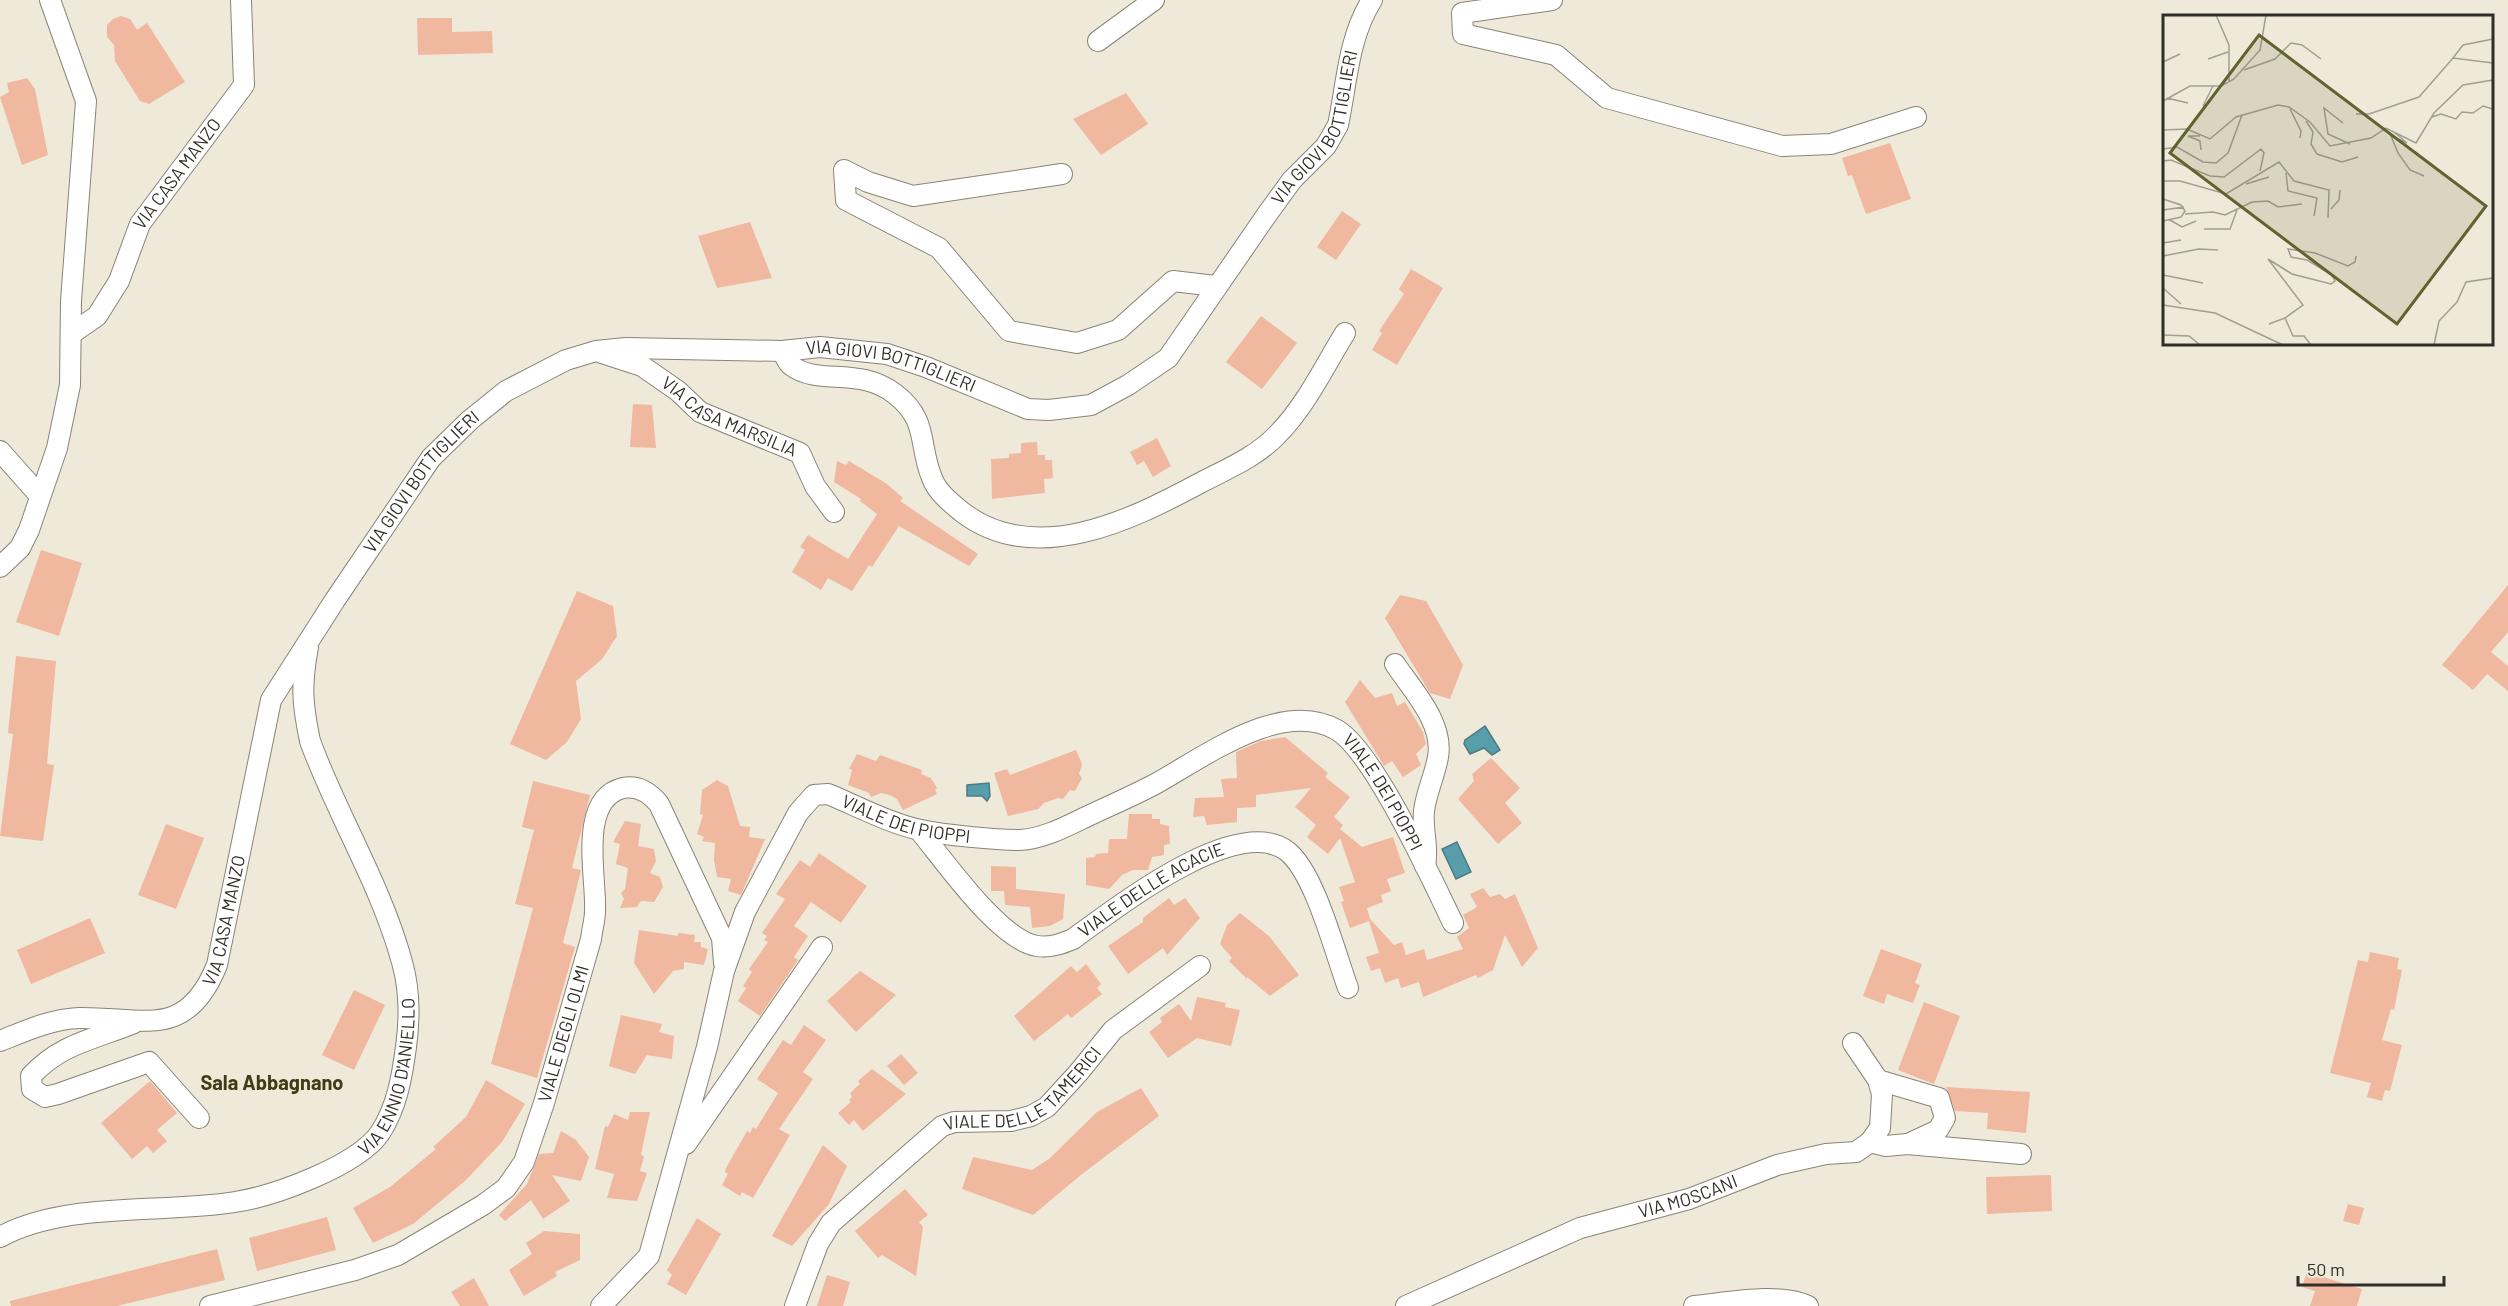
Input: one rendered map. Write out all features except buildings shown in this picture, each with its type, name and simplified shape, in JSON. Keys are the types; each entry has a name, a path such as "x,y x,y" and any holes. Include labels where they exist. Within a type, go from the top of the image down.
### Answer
{"street":[{"path":"0,567 20,548 29,530 57,448 70,385 71,334 86,101 50,0"},
{"name":"VIA CASA MANZO","path":"71,334 97,316 119,281 140,224 244,86 241,0"},
{"path":"1098,41 1154,0"},
{"name":"VIA GIOVI BOTTIGLIERI","path":"310,642 335,600 431,458 470,420 506,391 566,360 597,351 626,348 782,351 820,347 887,354 926,367 1028,408 1070,409 1091,405 1110,396 1168,358 1184,337 1215,286 1292,180 1334,136 1341,114 1352,46 1361,16 1371,0"},
{"path":"1552,0 1462,13 1463,34 1556,55 1607,98 1782,146 1831,144 1916,117"},
{"path":"1062,174 913,196 868,182 844,170 846,200 939,248 1010,331 1077,343 1118,330 1173,282 1215,286"},
{"path":"782,351 790,365 809,374 868,379 896,394 918,418 932,478 939,492 962,512 981,524 1012,534 1039,537 1075,534 1133,517 1260,452 1294,416 1345,333"},
{"name":"VIA CASA MARSILIA","path":"597,351 642,366 678,391 700,412 800,453 815,486 834,512"},
{"path":"0,451 40,496"},
{"name":"VIA CASA MANZO","path":"0,1041 44,1024 77,1018 140,1021 174,1018 207,989 217,965 271,700 310,642"},
{"name":"VIA ENNIO D'ANIELLO","path":"0,1238 28,1224 59,1216 236,1202 276,1192 315,1178 350,1158 379,1134 394,1105 403,1073 409,995 392,928 310,741 303,710 302,680 310,642"},
{"name":"VIALE DEI PIOPPI","path":"1395,664 1434,723 1440,739 1425,807 1429,850 1425,866"},
{"name":"VIALE DEI PIOPPI","path":"601,1306 649,1256 707,1047 724,971 745,912 798,813 814,795 828,794 919,830 1021,840 1048,834 1156,783 1233,738 1293,722 1336,730 1366,759 1425,866 1453,923"},
{"name":"VIALE DEGLI OLMI","path":"210,1306 355,1270 398,1255 483,1205 506,1188 524,1162 528,1152 588,950 595,911 595,821 606,798 616,790 628,787 651,795 669,819 722,938 725,954 724,971"},
{"name":"VIALE DELLE ACACIE","path":"919,830 997,923 1022,941 1036,946 1053,946 1072,939 1190,862 1215,850 1247,842 1286,850 1307,878 1348,988"},
{"path":"677,1156 822,947"},
{"name":"VIALE DELLE TAMERICI","path":"795,1306 818,1244 831,1223 942,1126 954,1122 1011,1121 1031,1116 1047,1107 1113,1030 1200,966"},
{"path":"140,1021 68,1047 46,1059 31,1076 32,1089 45,1097 58,1094 148,1062 199,1118"},
{"path":"1853,1043 1878,1080 1882,1094 1880,1128 1870,1142 1886,1146 1907,1144 2021,1155"},
{"path":"1878,1080 1939,1098 1945,1118 1938,1130 1907,1144"},
{"name":"VIA MOSCANI","path":"1406,1306 1580,1228 1689,1199 1777,1165 1826,1154 1856,1152 1870,1142"},
{"path":"1694,1306 1753,1300 1790,1301 1808,1306"}],"water":[{"path":"1485,726 1500,750 1492,755 1484,748 1470,754 1464,744 1465,740"},
{"path":"989,783 990,796 987,801 982,796 967,796 967,785"},
{"path":"1457,842 1471,872 1456,879 1442,849"}],"district":[{"name":"Sala Abbagnano","path":"272,1083"}]}
